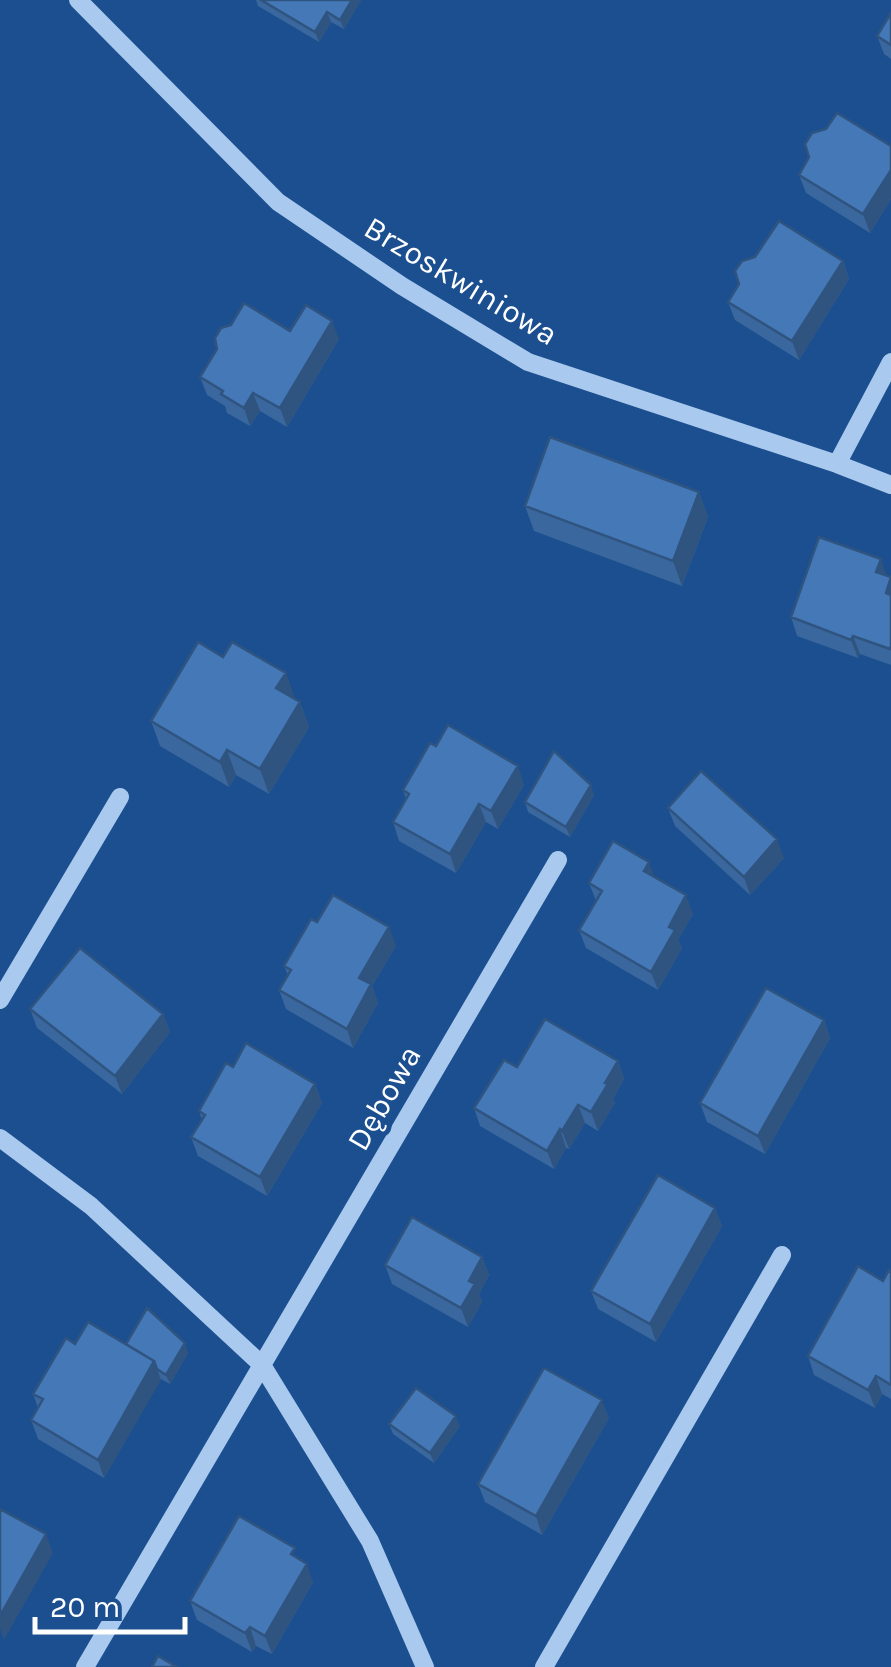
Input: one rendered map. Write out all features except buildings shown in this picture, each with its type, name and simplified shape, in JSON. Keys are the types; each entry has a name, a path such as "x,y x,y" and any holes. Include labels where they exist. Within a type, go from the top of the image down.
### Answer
{"street":[{"name":"Brzoskwiniowa","path":"78,0 278,202 418,296 528,362 891,485"},
{"path":"838,464 891,362"},
{"path":"0,1000 120,797"},
{"name":"Dębowa","path":"86,1667 558,860"},
{"path":"0,1138 91,1206 262,1365 370,1540 425,1667"},
{"path":"544,1667 782,1254"}]}
